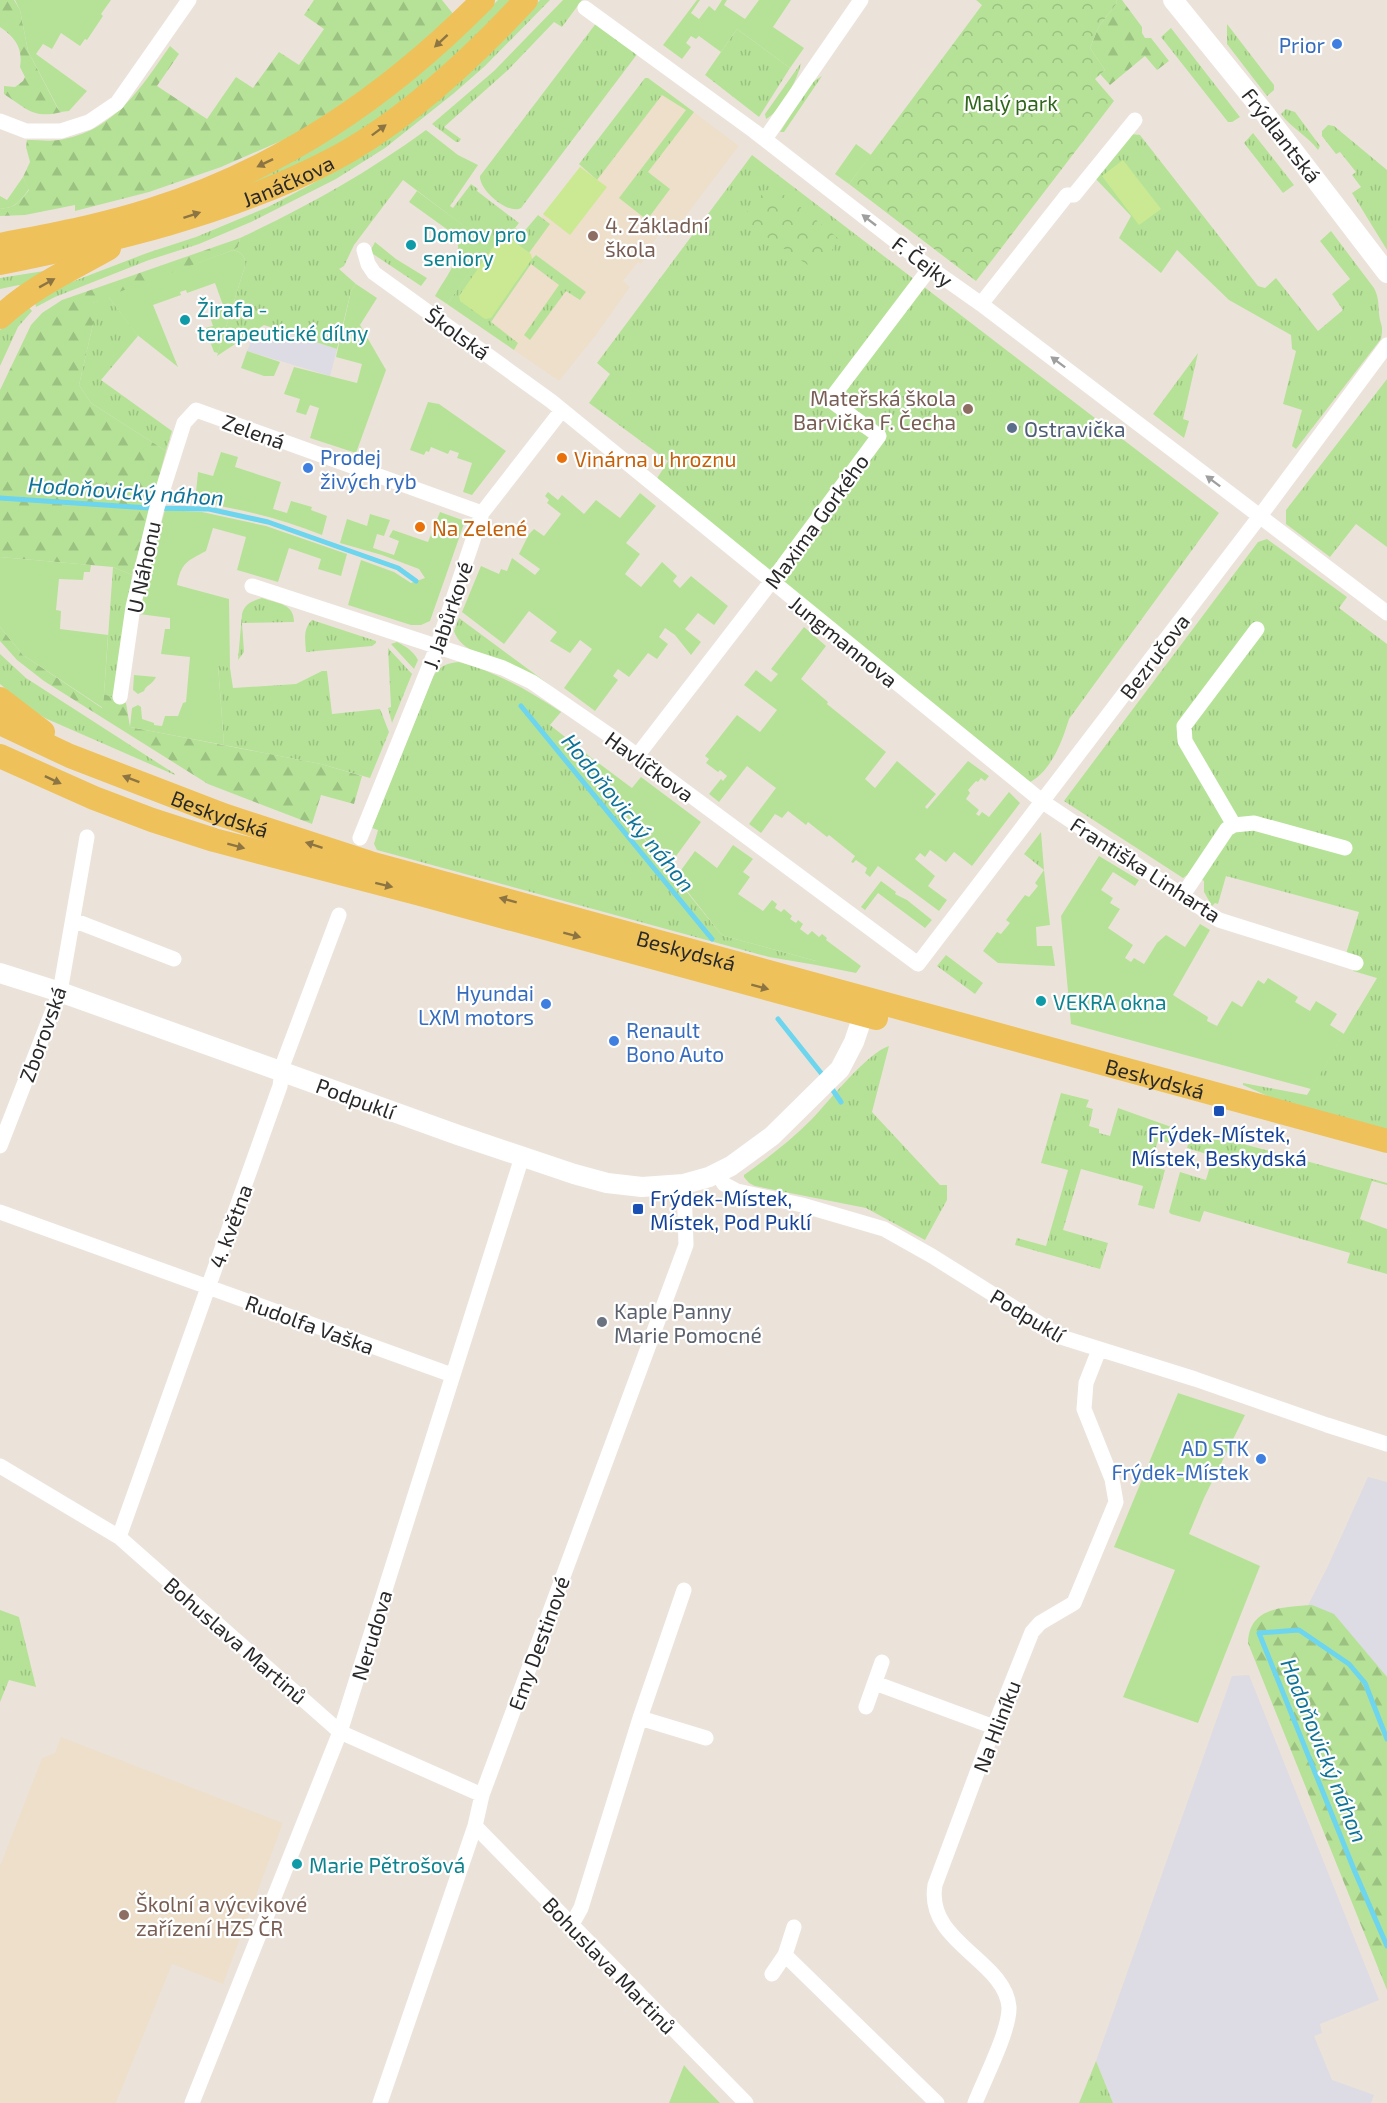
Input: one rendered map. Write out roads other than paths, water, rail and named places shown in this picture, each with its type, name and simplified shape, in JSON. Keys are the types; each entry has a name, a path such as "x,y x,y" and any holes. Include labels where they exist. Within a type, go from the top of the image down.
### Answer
{"main road":[{"name":"Janáčkova","path":"0,245 82,228 152,210 234,179 308,140 355,111 429,52 483,0"},
{"name":"Janáčkova","path":"0,263 136,233 243,199 330,161 372,136 412,105 478,48 526,0"},
{"path":"0,231 82,228"},
{"path":"0,317 33,291 136,233"},
{"path":"0,699 33,723 70,756"},
{"name":"Beskydská","path":"0,723 70,756 224,815 370,863 1387,1158"},
{"name":"Beskydská","path":"0,756 94,798 214,840 1387,1141"}],"street":[{"path":"0,121 26,131 61,131 89,122 117,103 189,0"},
{"path":"765,139 861,0"},
{"name":"Frýdlantská","path":"1173,0 1263,111 1387,273"},
{"name":"F. Čejky","path":"585,8 765,139 930,268 981,304 1387,613"},
{"path":"981,304 1067,195 1074,195 1135,120"},
{"name":"Školská","path":"364,250 368,264 374,273 562,410"},
{"name":"Maxima Gorkého","path":"637,756 771,582 879,436 830,400 930,268"},
{"name":"Bezručova","path":"918,964 1260,516 1387,345"},
{"name":"U Náhonu","path":"120,697 133,607 157,506 184,423 196,410"},
{"name":"Zelená","path":"196,410 482,513"},
{"name":"J. Jabůrkové","path":"360,838 437,647 482,513 562,410"},
{"name":"Jungmannova","path":"562,410 1043,802"},
{"name":"Havlíčkova","path":"252,586 503,668 532,682 637,756 918,964"},
{"path":"1234,825 1185,741 1184,726 1257,629"},
{"name":"Františka Linharta","path":"1043,802 1219,920 1356,963"},
{"path":"1183,895 1227,829 1234,825 1254,823 1345,848"},
{"name":"Zborovská","path":"0,1146 60,992 87,837"},
{"name":"4. května","path":"118,1537 280,1086 283,1064 339,915"},
{"path":"73,920 174,958"},
{"name":"Podpuklí","path":"0,973 60,992 522,1156 607,1183 642,1187 684,1184 717,1173 772,1136 840,1069 854,1042 866,1007"},
{"name":"Nerudova","path":"192,2103 340,1732 522,1156"},
{"name":"Podpuklí","path":"717,1173 724,1184 736,1191 802,1205 884,1229 932,1256 1060,1337 1387,1443"},
{"name":"Emy Destinové","path":"380,2103 475,1826 482,1794 686,1245 684,1184"},
{"name":"Rudolfa Vaška","path":"0,1212 452,1375"},
{"name":"Na Hliníku","path":"975,2103 1006,2027 1008,2006 1006,1994 997,1981 940,1922 934,1908 933,1897 935,1885 994,1727 1032,1632 1040,1623 1074,1603 1116,1502 1112,1479 1084,1409 1086,1383 1099,1350"},
{"name":"Bohuslava Martinů","path":"0,1466 118,1537 340,1732 482,1794"},
{"path":"571,1926 581,1908 640,1718 684,1590"},
{"path":"866,1707 882,1662"},
{"path":"874,1683 994,1727"},
{"path":"640,1718 706,1738"},
{"name":"Bohuslava Martinů","path":"475,1826 746,2103"},
{"path":"772,1974 785,1955 794,1927"},
{"path":"785,1955 937,2103"}],"waterway":[{"name":"Hodoňovický náhon","path":"0,498 149,508 209,509 268,522 398,568 416,581"},
{"name":"Hodoňovický náhon","path":"521,706 712,939"},
{"name":"Hodoňovický náhon","path":"778,1019 825,1078"},
{"name":"Hodoňovický náhon","path":"830,1086 841,1102"},
{"name":"Hodoňovický náhon","path":"1387,1739 1365,1683 1349,1664 1299,1630 1259,1633 1387,1946"}],"place":[{"name":"Prior","path":"1337,44"},
{"name":"4. Základní škola","path":"593,236"},
{"name":"Domov pro seniory","path":"411,245"},
{"name":"Žirafa - terapeutické dílny","path":"185,320"},
{"name":"Mateřská škola Barvička F. Čecha","path":"968,409"},
{"name":"Ostravička","path":"1012,428"},
{"name":"Vinárna u hroznu","path":"562,458"},
{"name":"Prodej živých ryb","path":"308,468"},
{"name":"Na Zelené","path":"420,527"},
{"name":"VEKRA okna","path":"1041,1001"},
{"name":"Hyundai LXM motors","path":"546,1004"},
{"name":"Renault Bono Auto","path":"614,1041"},
{"name":"Frýdek-Místek, Místek, Beskydská","path":"1219,1111"},
{"name":"Frýdek-Místek, Místek, Pod Puklí","path":"638,1209"},
{"name":"Kaple Panny Marie Pomocné","path":"602,1322"},
{"name":"AD STK Frýdek-Místek","path":"1261,1459"},
{"name":"Marie Pětrošová","path":"297,1864"},
{"name":"Školní a výcvikové zařízení HZS ČR","path":"124,1915"}],"park label":[{"name":"Malý park","path":"1011,102"}]}
